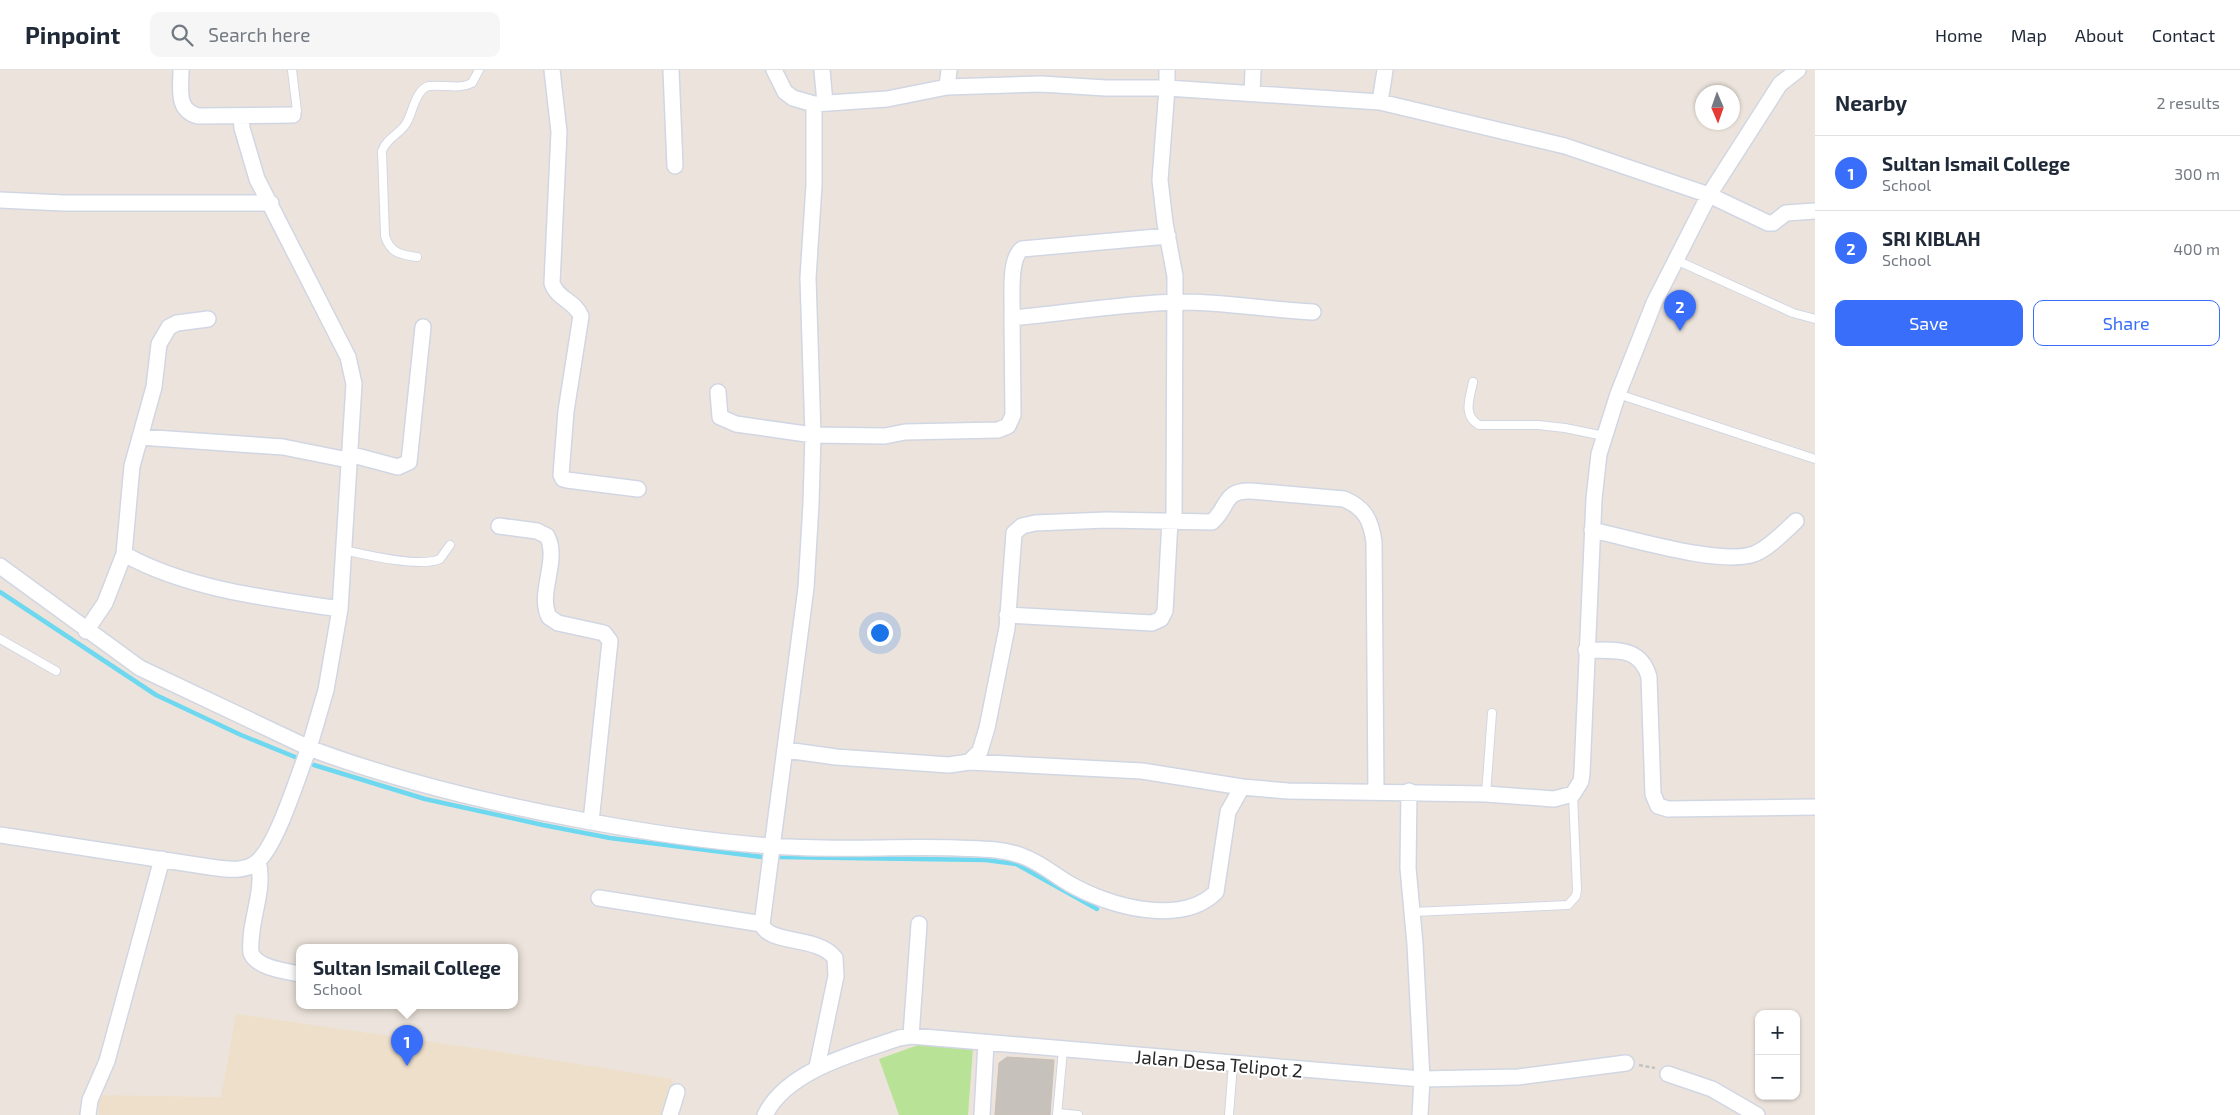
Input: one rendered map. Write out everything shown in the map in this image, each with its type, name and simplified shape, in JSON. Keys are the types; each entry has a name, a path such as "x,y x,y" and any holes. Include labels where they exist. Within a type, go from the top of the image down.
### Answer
{"street":[{"path":"181,70 181,102 184,110 198,116 293,115"},
{"path":"552,70 559,132 552,283 555,292 578,308 581,316 566,411 561,475 563,479 567,480 638,489"},
{"path":"671,70 675,166"},
{"path":"774,70 785,92 793,98 820,103 887,99 948,87 1041,84 1106,88 1167,88 1380,102 1565,146 1709,194 1768,223 1773,223 1786,213 1815,211"},
{"path":"817,1067 836,976 835,958 822,946 771,935 763,929 762,924 806,588 811,504 812,435 808,278 822,70"},
{"path":"948,87 949,70"},
{"path":"1008,615 1152,623 1161,619 1165,612 1172,521 1176,302 1175,276 1160,180 1167,70"},
{"path":"1252,94 1253,70"},
{"path":"1380,102 1385,70"},
{"path":"786,750 836,757 949,766 969,762 1142,771 1288,791 1409,791 1486,794 1554,800 1573,794 1581,781 1582,773 1592,530 1599,454 1604,436 1618,394 1654,304 1709,194 1780,84 1798,70"},
{"path":"0,835 230,869 246,867 258,861 276,832 309,748 326,690 340,609 354,384 348,357 271,203 257,179 242,128 241,116"},
{"path":"0,200 63,203 271,203"},
{"path":"718,392 720,417 728,421 736,424 812,435 885,436 905,432 1003,429 1012,421 1013,415 1012,318 1014,262 1018,252 1022,249 1168,236"},
{"path":"1012,318 1176,302 1236,304 1274,310 1313,312"},
{"path":"86,631 106,603 124,554 127,502 132,466 154,387 159,344 163,334 169,327 177,323 208,319"},
{"path":"140,437 283,447 348,457 398,468 410,462 423,327"},
{"path":"969,762 980,751 986,728 1008,615 1011,544 1014,533 1022,526 1035,523 1106,520 1212,522 1221,514 1230,496 1239,491 1344,499 1355,504 1366,513 1372,525 1374,542 1376,792"},
{"path":"1592,530 1712,556 1734,558 1755,553 1796,521"},
{"path":"499,526 537,531 547,536 550,547 546,607 549,617 558,623 604,632 610,641 590,822"},
{"path":"124,554 139,563 180,577 227,589 280,600 340,609"},
{"path":"0,566 86,631 140,668 309,748 401,780 522,809 590,822 658,834 771,846 812,848 940,848 995,851 1020,855 1094,897 1121,905 1171,910 1192,907 1208,900 1216,892 1228,812 1242,786"},
{"path":"1586,650 1626,652 1637,655 1645,663 1649,676 1652,794 1658,806 1677,809 1815,807"},
{"path":"1409,791 1408,868 1413,912 1422,1079 1420,1115"},
{"path":"88,1115 90,1100 107,1061 162,859"},
{"path":"258,861 262,878 253,918 251,953 256,962 296,973"},
{"path":"599,898 762,924"},
{"path":"910,1036 919,924"},
{"name":"Jalan Desa Telipot 2","path":"765,1115 779,1096 817,1067 899,1038 910,1036 1422,1079 1518,1077 1626,1063"},
{"path":"982,1115 986,1043"},
{"path":"1668,1074 1712,1089 1757,1115"},
{"path":"670,1115 677,1092"}],"lane":[{"path":"292,70 296,111 293,115"},
{"path":"417,257 394,252 388,245 385,236 382,151 385,143 406,125 419,92 428,86 464,87 472,83 479,70"},
{"path":"1676,260 1793,313 1815,319"},
{"path":"1473,382 1468,412 1471,420 1480,425 1538,425 1604,436"},
{"path":"1618,394 1815,459"},
{"path":"344,550 388,559 429,562 440,559 450,545"},
{"path":"0,639 56,670"},
{"path":"1486,794 1492,713"},
{"path":"1413,912 1563,906 1573,901 1577,890 1573,794"},
{"path":"1063,1050 1058,1114 1078,1115"},
{"path":"1229,1115 1233,1064"}],"path":[{"path":"1626,1063 1655,1068 1668,1074"}],"shaded area":[{"path":"236,1014 502,1052 673,1079 664,1115 99,1115 97,1095 221,1097"}],"green space":[{"path":"921,1044 973,1048 968,1115 899,1115 879,1059"}],"building":[{"path":"1007,1057 1054,1060 1050,1115 995,1115 999,1063"}],"waterway":[{"path":"0,592 156,695 241,735 295,757"},
{"path":"314,765 425,799 543,825 610,838 762,857"},
{"path":"779,857 986,860 1016,864 1097,909"}],"place":[{"name":"SRI KIBLAH","path":"1680,331"},
{"name":"Sultan Ismail College","path":"407,1066"}]}
